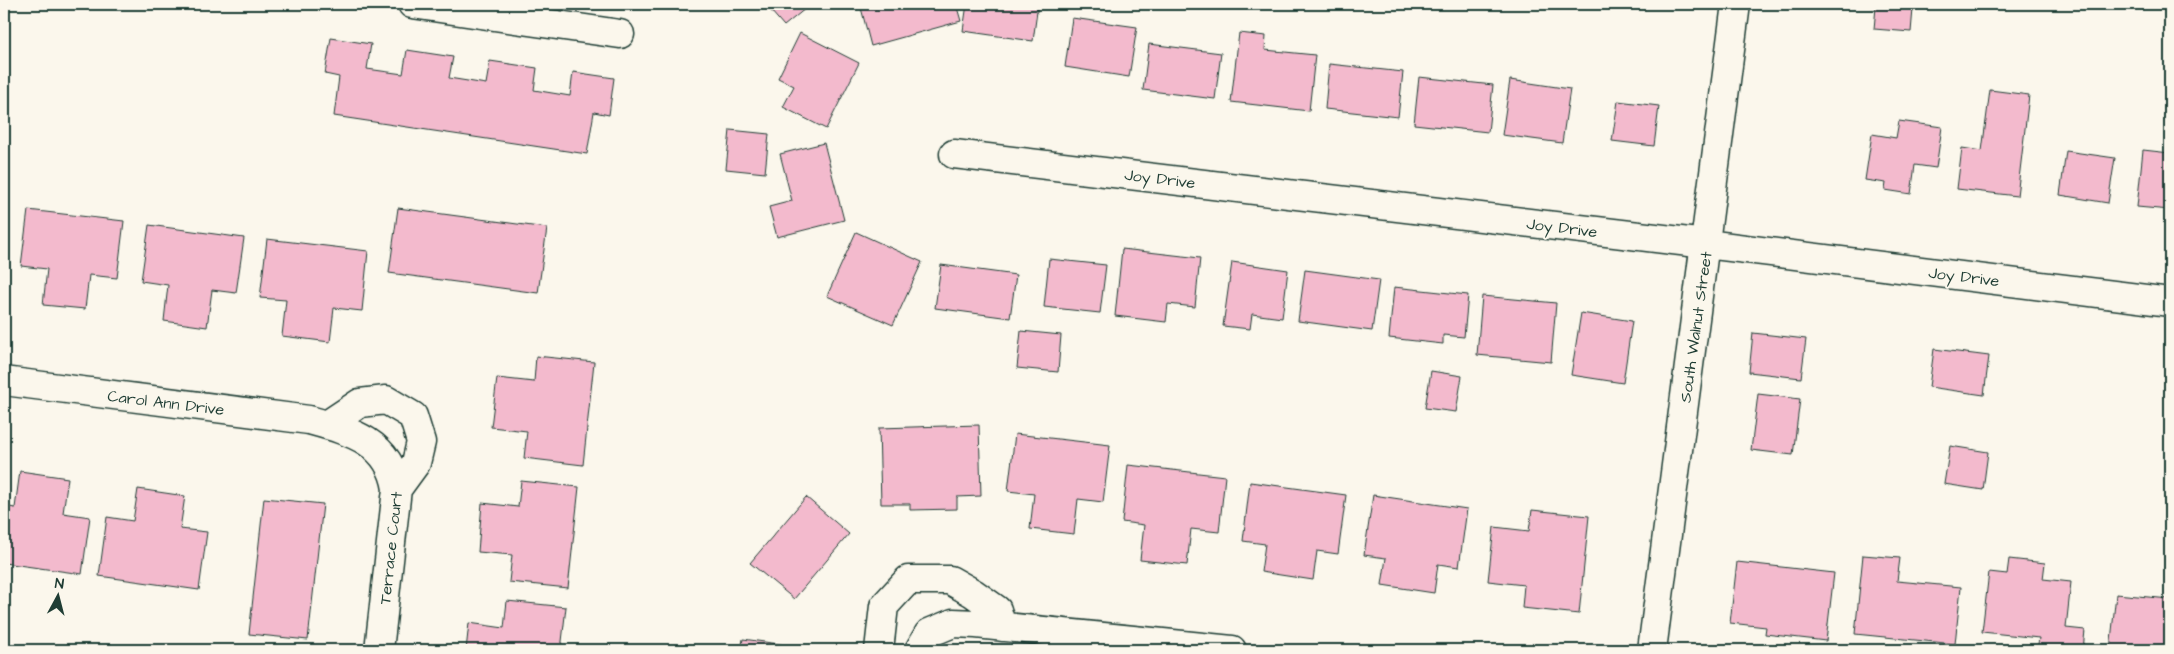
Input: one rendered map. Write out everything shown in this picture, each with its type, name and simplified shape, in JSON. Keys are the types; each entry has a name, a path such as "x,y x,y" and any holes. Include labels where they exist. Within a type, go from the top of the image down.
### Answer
{"street":[{"path":"412,4 489,9 620,34"},
{"name":"South Walnut Street","path":"1652,650 1736,4"},
{"name":"Joy Drive","path":"954,154 1706,244 2170,302"},
{"name":"Carol Ann Drive","path":"4,381 309,420 352,432 379,450"},
{"path":"328,425 360,403 386,400 413,416 422,442 416,463 397,489"},
{"name":"Terrace Court","path":"379,450 396,478 397,489 379,650"},
{"path":"879,650 884,606 908,580 950,580 973,592 997,610 1002,627"},
{"path":"924,641 953,623 1232,650"}],"building":[{"path":"765,4 811,4 784,26"},
{"path":"860,4 956,4 961,21 871,46"},
{"path":"967,4 1038,4 1033,41 963,31"},
{"path":"1839,4 1884,4 1883,7 1913,9 1911,32 1874,29 1876,7"},
{"path":"1072,18 1137,27 1129,77 1065,67"},
{"path":"800,33 859,63 826,129 783,107 794,86 778,78"},
{"path":"1239,33 1266,36 1265,50 1315,55 1309,111 1231,102"},
{"path":"331,38 371,44 367,69 403,74 407,50 453,57 449,78 486,84 490,61 537,68 534,90 570,96 573,72 614,78 609,115 594,112 587,154 334,116 339,77 325,74"},
{"path":"1149,44 1221,53 1215,99 1143,90"},
{"path":"1329,64 1403,72 1398,117 1325,109"},
{"path":"1419,77 1493,85 1488,132 1414,124"},
{"path":"1510,80 1570,89 1562,143 1502,135"},
{"path":"1990,90 2029,95 2017,196 1957,189 1962,148 1982,151"},
{"path":"1618,101 1659,106 1654,146 1612,141"},
{"path":"1899,121 1942,127 1936,168 1915,165 1911,194 1885,190 1886,183 1865,180 1872,134 1896,138"},
{"path":"730,130 769,134 765,173 726,169"},
{"path":"824,143 844,220 777,237 769,207 792,201 780,154"},
{"path":"2143,150 2170,153 2170,210 2137,207"},
{"path":"2066,151 2115,158 2108,203 2060,195"},
{"path":"398,208 547,228 538,293 389,273"},
{"path":"28,210 124,221 117,278 89,275 85,309 43,305 47,269 21,266"},
{"path":"4,220 7,221 4,245"},
{"path":"149,225 244,238 236,293 212,290 207,327 164,321 168,285 141,281"},
{"path":"856,232 922,262 893,325 827,296"},
{"path":"267,239 368,251 362,311 334,308 330,342 282,336 286,300 260,298"},
{"path":"1122,249 1200,258 1195,307 1168,304 1166,322 1115,316"},
{"path":"1049,259 1106,265 1100,313 1044,307"},
{"path":"1232,262 1288,270 1282,318 1252,314 1250,329 1223,326"},
{"path":"941,265 1016,275 1010,318 935,308"},
{"path":"1305,270 1379,280 1372,331 1298,321"},
{"path":"1394,287 1468,295 1464,337 1443,335 1443,344 1389,338"},
{"path":"1482,296 1556,303 1551,362 1477,355"},
{"path":"1581,313 1632,321 1623,383 1571,375"},
{"path":"1021,331 1061,335 1058,372 1017,368"},
{"path":"1753,333 1806,339 1801,378 1749,372"},
{"path":"1934,349 1989,356 1984,395 1929,387"},
{"path":"536,356 594,362 583,465 524,458 527,431 491,427 497,378 534,382"},
{"path":"1431,371 1462,376 1456,412 1425,408"},
{"path":"1758,394 1800,399 1793,455 1751,450"},
{"path":"979,425 981,496 957,497 957,509 910,510 910,504 881,504 879,428"},
{"path":"1015,434 1110,445 1103,502 1078,499 1074,534 1030,529 1034,494 1008,491"},
{"path":"1950,446 1988,452 1983,490 1944,484"},
{"path":"1128,465 1225,476 1219,532 1191,529 1187,565 1140,560 1144,525 1122,522"},
{"path":"20,471 68,478 63,513 90,517 82,574 4,563 4,506 15,508"},
{"path":"521,481 579,487 568,588 509,582 512,555 478,552 482,503 518,507"},
{"path":"1250,482 1346,495 1338,554 1317,551 1313,580 1261,572 1265,544 1243,541"},
{"path":"138,489 185,496 180,529 207,532 199,590 99,576 107,517 133,521"},
{"path":"1373,495 1467,509 1459,567 1438,564 1434,593 1382,585 1386,558 1364,555"},
{"path":"806,497 849,534 794,599 750,563"},
{"path":"264,498 323,504 308,640 249,634"},
{"path":"1532,510 1589,516 1579,614 1522,608 1524,585 1488,581 1494,527 1529,531"},
{"path":"1863,555 1900,558 1897,581 1961,587 1955,644 1855,634"},
{"path":"2009,559 2045,563 2043,579 2071,582 2066,628 2085,630 2083,650 2037,650 2039,638 1982,632 1989,572 2007,574"},
{"path":"1737,562 1834,573 1826,641 1765,634 1766,627 1730,623"},
{"path":"2116,594 2170,599 2170,650 2110,650"},
{"path":"507,601 566,607 561,650 466,650 469,623 504,628"},
{"path":"743,639 800,647 800,650 741,650"},
{"path":"212,646 241,650 211,650"}]}
